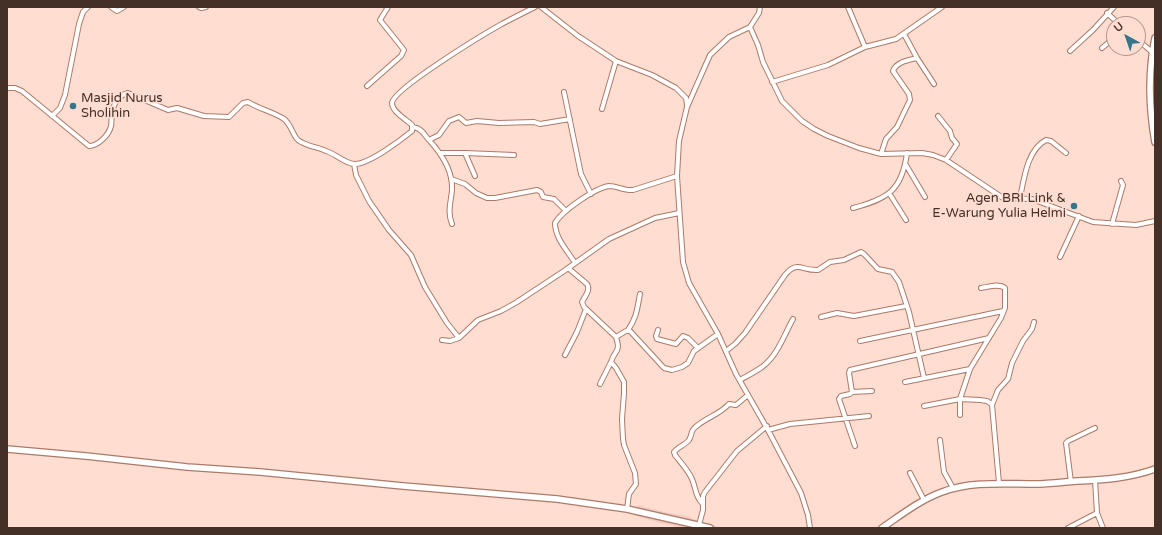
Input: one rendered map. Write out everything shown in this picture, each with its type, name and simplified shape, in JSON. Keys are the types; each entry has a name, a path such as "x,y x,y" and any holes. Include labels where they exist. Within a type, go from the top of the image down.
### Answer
{"street":[{"path":"52,116 63,104 81,16 88,7"},
{"path":"111,7 117,11 124,7"},
{"path":"199,7 206,7"},
{"path":"367,86 401,56 404,50 380,20 388,7"},
{"path":"452,224 449,206 452,189 447,165 440,153 418,128 413,127 395,110 392,105 394,98 412,81 500,25 535,7"},
{"path":"541,7 578,36 616,62 652,76 676,88 686,98 687,107"},
{"path":"760,7 759,13 750,27 729,37 710,55 687,107 679,141 677,176 679,213 685,271 689,283 718,334 740,380 768,428 801,492 808,515 810,528"},
{"path":"848,7 865,48"},
{"path":"772,82 828,65 865,48 896,39 942,7"},
{"path":"1070,51 1093,30 1114,7"},
{"path":"1107,13 1110,16"},
{"path":"750,27 758,45 763,62 782,101 802,121 828,136 846,144 881,154 928,154 946,160 997,196 1006,199 1032,199 1093,222 1136,226 1155,221"},
{"path":"904,34 917,58 934,84"},
{"path":"1155,38 1152,52 1150,91 1152,125 1155,142"},
{"path":"1102,48 1106,45"},
{"path":"1146,47 1152,52"},
{"path":"881,154 886,139 897,127 910,100 909,94 893,71 896,66 917,58"},
{"path":"602,109 616,62"},
{"path":"7,88 15,88 22,91 85,144 91,146 104,137 111,128 114,106 123,94 128,93 168,110 177,108 204,116 231,116 242,103 248,102 283,118 289,124 294,136 301,142 354,164 366,162 392,146 412,131 413,127"},
{"path":"564,92 580,174 591,194"},
{"path":"938,116 950,131 952,138 957,144 946,160"},
{"path":"429,140 439,136 449,121 460,117 466,123 476,121 499,123 534,122 540,124 570,119"},
{"path":"1020,198 1030,160 1034,151 1043,142 1046,140 1051,141 1066,153"},
{"path":"440,153 514,155"},
{"path":"465,153 475,176"},
{"path":"852,208 876,201 889,193 900,180 906,165 907,153"},
{"path":"354,164 356,175 369,202 389,230 411,255 425,287 447,323 459,338"},
{"path":"906,165 924,197"},
{"path":"575,263 555,230 555,223 566,210 599,189 611,186 633,190 677,176"},
{"path":"451,179 464,184 487,198 495,198 537,190 541,192 543,197 556,200 566,210"},
{"path":"1112,224 1123,185 1121,181"},
{"path":"889,193 906,220"},
{"path":"442,340 450,341 459,338 478,320 501,311 568,268 609,239 655,218 679,213"},
{"path":"1060,257 1079,216"},
{"path":"726,351 740,338 790,269 795,267 818,270 830,262 844,260 861,252 867,256 877,269 890,271 899,282 924,378"},
{"path":"568,268 589,286 588,292 582,304 616,337 619,348 600,384"},
{"path":"960,415 960,399 970,369 997,326 1004,308 1004,287 1000,285 981,288"},
{"path":"616,337 628,330 635,320 638,311 640,294"},
{"path":"821,317 837,313 854,316 906,306"},
{"path":"565,355 577,332 586,309"},
{"path":"860,341 1003,311"},
{"path":"740,380 761,368 772,357 793,319"},
{"path":"999,483 992,405 998,390 1008,379 1012,363 1023,340 1032,329 1034,322"},
{"path":"628,330 664,368 668,370 677,369 688,363 692,354 698,348 718,334"},
{"path":"658,330 656,336 657,338 676,344 683,336 688,338 698,348"},
{"path":"852,392 849,373 851,369 990,338"},
{"path":"611,362 624,382 622,419 623,439 635,473 636,484 629,494 627,509"},
{"path":"905,382 970,369"},
{"path":"855,446 841,405 840,397 852,392 872,391"},
{"path":"702,503 696,495 695,486 691,478 674,452 689,440 692,429 697,425 721,412 728,404 735,405 748,395"},
{"path":"924,406 960,399 987,401 992,405"},
{"path":"699,525 703,510 702,503 705,492 737,451 768,428 790,424 869,416"},
{"path":"1071,482 1066,443 1095,428"},
{"path":"940,440 944,472 954,488"},
{"path":"7,449 187,467 514,494 627,509 710,528"},
{"path":"882,528 924,500 954,488 983,483 1036,484 1122,478 1155,469"},
{"path":"910,473 924,500"},
{"path":"1095,480 1097,513 1103,528"},
{"path":"1068,528 1097,513"}],"shaded area":[{"path":"637,505 687,516 701,522 724,528 682,528 652,521 633,515"}],"place":[{"name":"Masjid Nurus Sholihin","path":"73,106"},
{"name":"Agen BRI Link & E-Warung Yulia Helmi","path":"1074,206"}]}
